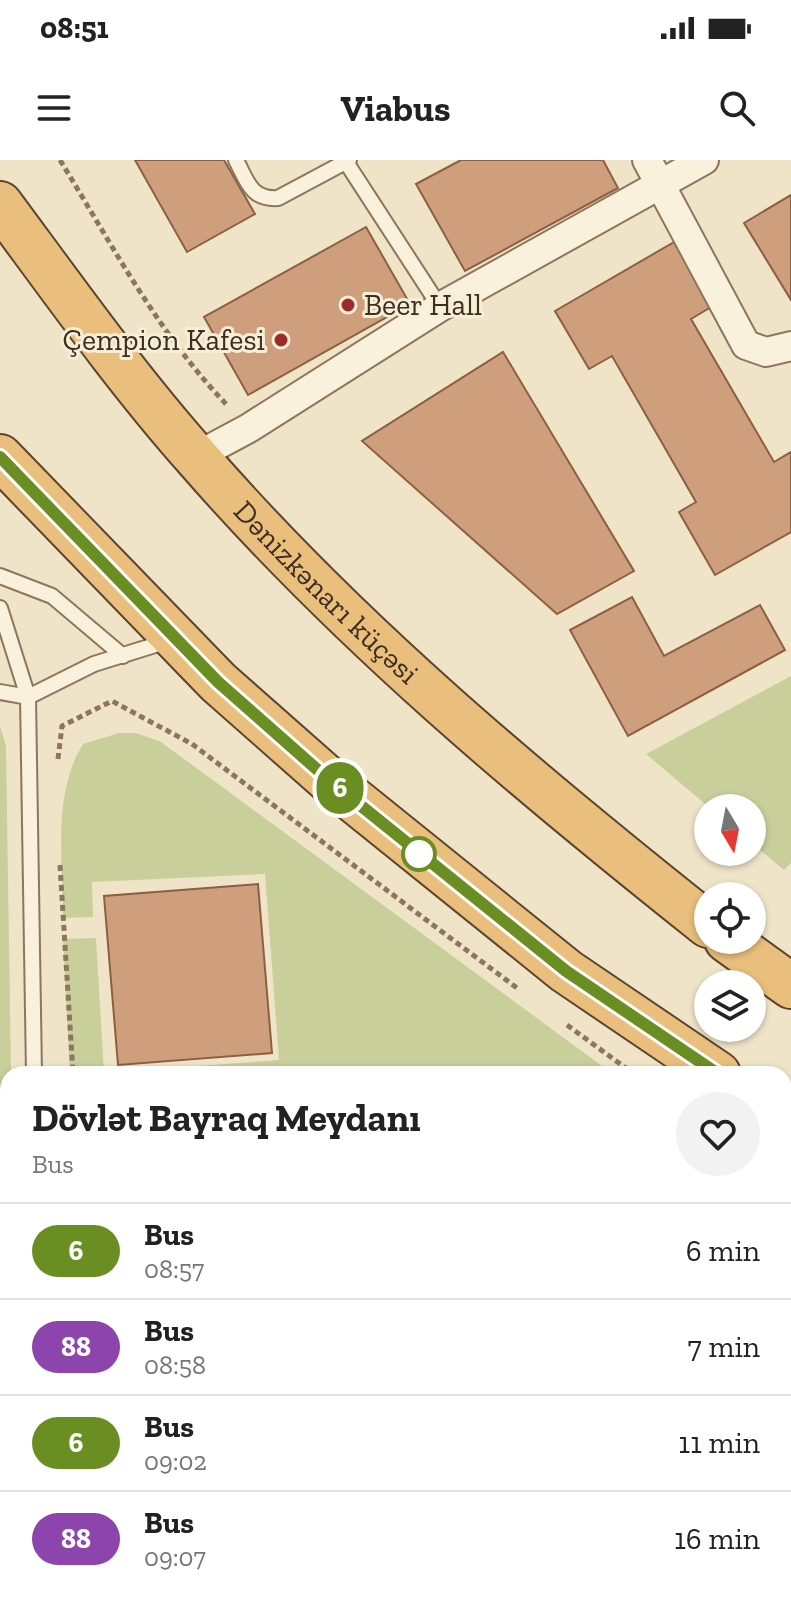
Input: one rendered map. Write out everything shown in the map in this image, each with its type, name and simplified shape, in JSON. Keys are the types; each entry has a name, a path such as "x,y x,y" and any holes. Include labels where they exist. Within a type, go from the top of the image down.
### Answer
{"highway":[{"name":"Dənizkənarı küçəsi","path":"0,204 195,457 287,555 505,759 694,914"},
{"path":"1,459 174,639 262,721 456,885 566,971 706,1066"},
{"path":"746,954 791,986"}],"street":[{"path":"647,160 746,345 766,352 791,346"},
{"path":"195,457 249,428 440,307 704,160"}],"lane":[{"path":"236,160 255,195 265,199 278,198 348,161 440,307"},
{"path":"0,576 52,596 123,656"},
{"path":"0,608 28,697 34,1066"},
{"path":"0,692 28,697 94,664 174,639"}],"path":[{"path":"60,160 154,314 203,381 249,428"},
{"path":"56,769 62,726 112,701 192,744 523,993"},
{"path":"59,860 72,1066"},
{"path":"560,1020 623,1066"}],"green space":[{"path":"791,676 791,863 784,870 766,855 766,794 694,794 646,754"},
{"path":"0,726 6,746 11,1066 0,1066"},
{"path":"119,733 136,733 161,742 602,1066 198,1066 279,1060 265,874 92,882 93,917 63,918 63,806 73,763 83,744"},
{"path":"96,938 104,1066 70,1066 63,939"}],"building":[{"path":"135,160 224,160 255,214 187,252"},
{"path":"461,160 603,160 618,188 465,271 416,184"},
{"path":"791,195 791,300 744,223"},
{"path":"366,227 410,304 248,395 204,317"},
{"path":"681,238 718,303 691,319 774,462 791,452 791,532 715,575 679,512 696,502 612,356 589,369 555,311"},
{"path":"503,352 634,571 557,614 362,441"},
{"path":"632,597 664,656 760,605 785,650 628,736 570,630"},
{"path":"258,884 272,1053 118,1065 104,896"}],"bus line":[{"name":"6","path":"0,457 174,639 329,780 566,971 704,1066"}],"place":[{"name":"Beer Hall","path":"348,305"},
{"name":"Çempion Kafesi","path":"281,340"}]}
